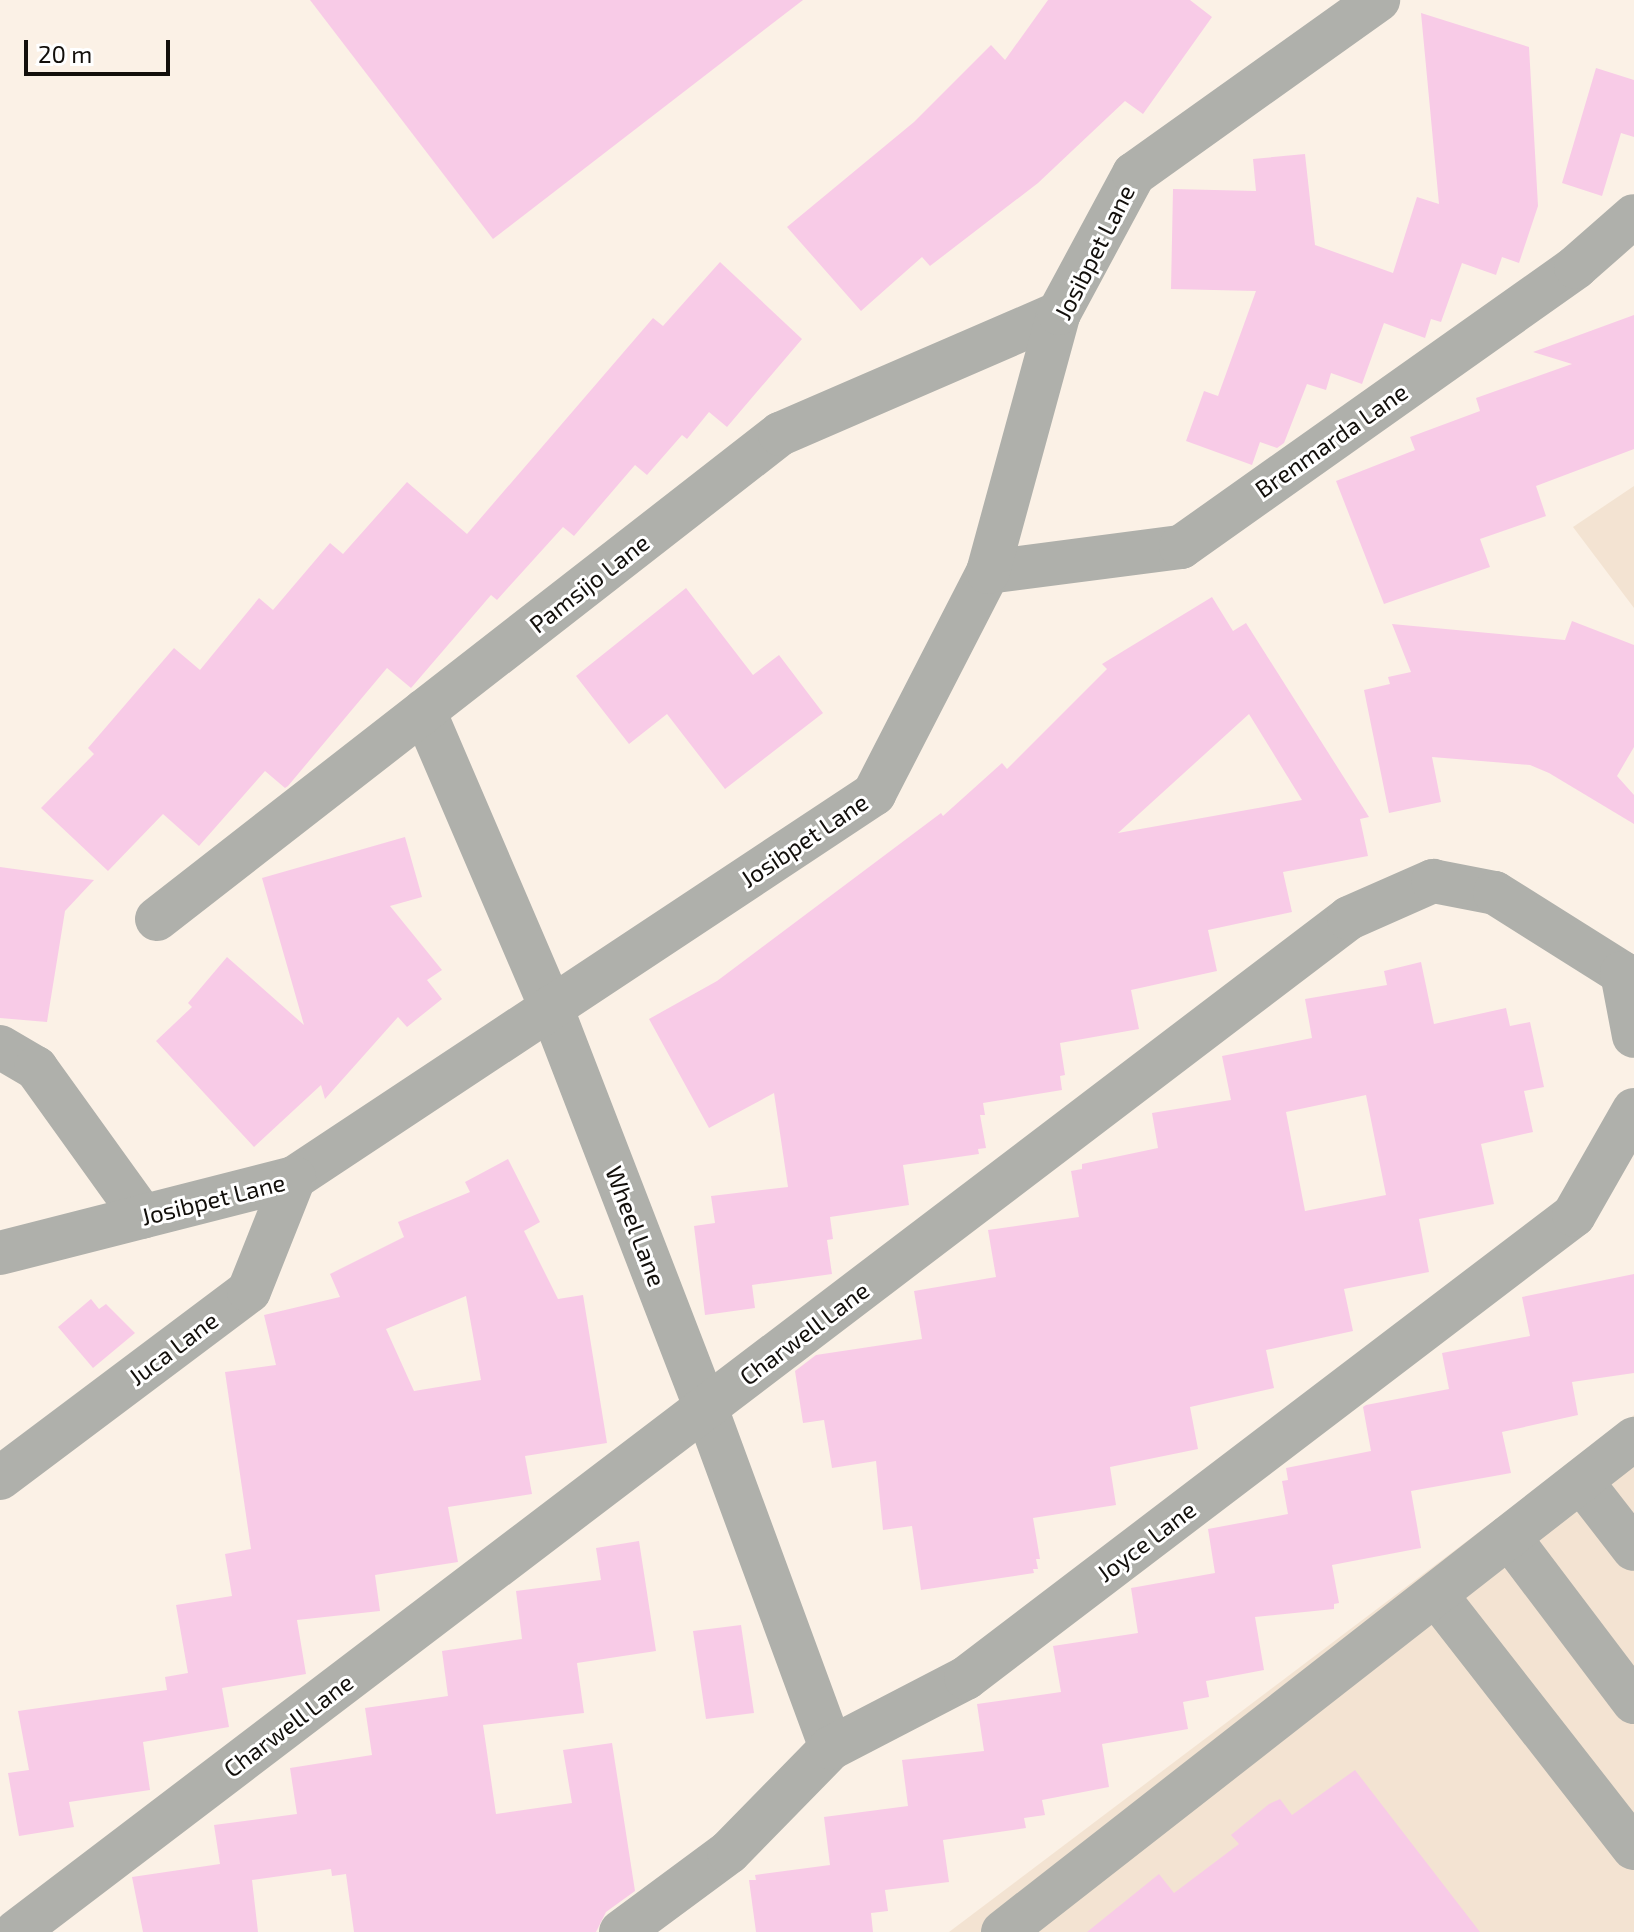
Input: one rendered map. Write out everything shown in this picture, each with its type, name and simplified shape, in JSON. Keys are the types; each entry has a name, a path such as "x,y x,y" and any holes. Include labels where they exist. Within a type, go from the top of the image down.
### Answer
{"street":[{"name":"Josibpet Lane","path":"0,1253 294,1178 874,794 988,572 1059,313 1134,174 1378,0"},
{"name":"Brenmarda Lane","path":"988,572 1181,547 1576,267 1634,216"},
{"name":"Pamsijo Lane","path":"157,919 780,434 1059,313"},
{"name":"Wheel Lane","path":"424,711 551,1007 706,1408 831,1748"},
{"name":"Charwell Lane","path":"16,1932 1349,918 1433,881 1495,893 1622,973 1634,1036"},
{"path":"0,1047 36,1068 143,1217"},
{"name":"Joyce Lane","path":"621,1932 729,1852 831,1748 966,1678 1574,1215 1634,1110"},
{"name":"Juca Lane","path":"0,1478 249,1291 294,1178"},
{"path":"1003,1932 1634,1439"},
{"path":"1581,1481 1634,1549"},
{"path":"1509,1537 1634,1702"},
{"path":"1436,1595 1634,1848"}],"shaded area":[{"path":"1634,486 1634,608 1573,527"},
{"path":"1634,1415 1634,1932 949,1932"}],"building":[{"path":"310,0 803,0 493,239"},
{"path":"1048,0 1190,0 1212,17 1143,114 1125,101 1038,183 930,266 922,257 861,311 787,227 914,122 991,45 1005,60"},
{"path":"1421,13 1529,47 1538,206 1519,263 1502,257 1496,275 1462,263 1441,322 1431,319 1425,338 1384,323 1362,384 1331,373 1326,390 1307,384 1284,443 1277,448 1260,442 1252,465 1186,441 1204,391 1218,396 1256,291 1171,289 1173,189 1256,191 1253,159 1305,154 1315,245 1393,273 1417,197 1439,204"},
{"path":"1596,68 1634,80 1634,137 1621,133 1602,196 1562,183"},
{"path":"720,262 802,339 727,427 709,412 687,439 682,435 647,475 635,465 574,536 563,527 497,600 491,595 411,688 387,668 288,786 285,788 265,771 199,846 163,814 108,871 41,808 94,754 88,748 174,648 200,670 259,598 273,610 330,543 343,554 407,482 467,534 653,318 663,326"},
{"path":"1634,315 1634,449 1536,486 1546,516 1480,539 1490,567 1384,604 1336,481 1415,450 1410,437 1480,411 1476,398 1572,364 1533,352"},
{"path":"686,588 753,675 779,655 823,713 725,789 667,714 629,744 576,676"},
{"path":"1212,597 1233,631 1246,623 1369,817 1360,819 1368,856 1283,872 1292,912 1208,930 1217,971 1131,990 1139,1029 1060,1043 1065,1075 1060,1076 1062,1090 983,1103 985,1115 980,1115 986,1148 978,1149 979,1154 903,1165 909,1205 830,1217 833,1239 827,1240 832,1274 752,1285 755,1308 705,1315 694,1226 715,1223 711,1196 788,1187 774,1093 709,1128 649,1019 717,981 941,813 943,816 1002,763 1007,769 1107,669 1102,664","holes":["1249,714 1302,800 1118,833"]},
{"path":"1572,621 1634,645 1634,747 1617,776 1634,795 1634,824 1549,773 1530,765 1432,757 1441,802 1389,813 1364,690 1390,684 1388,677 1411,672 1392,624 1565,640"},
{"path":"405,837 422,897 390,906 442,970 427,980 442,999 407,1027 398,1017 325,1099 321,1085 254,1147 156,1041 192,1007 188,1003 227,957 304,1025 262,878"},
{"path":"0,867 94,880 65,911 47,1022 0,1018"},
{"path":"1421,962 1434,1024 1506,1008 1510,1026 1530,1022 1544,1087 1524,1091 1533,1132 1481,1144 1494,1204 1419,1219 1429,1272 1344,1289 1353,1331 1266,1350 1274,1388 1190,1407 1198,1449 1110,1467 1116,1505 1033,1518 1040,1559 1036,1559 1038,1569 1033,1569 1034,1573 921,1590 912,1526 883,1530 876,1461 832,1468 824,1420 803,1423 795,1371 816,1355 922,1339 914,1291 996,1277 988,1230 1079,1217 1071,1171 1082,1169 1082,1164 1158,1148 1152,1113 1231,1100 1222,1056 1312,1038 1305,999 1387,985 1384,971","holes":["1366,1095 1386,1195 1305,1211 1286,1112"]},
{"path":"508,1159 540,1222 524,1231 558,1299 583,1295 607,1443 525,1456 532,1494 448,1507 458,1562 375,1575 380,1611 297,1620 306,1674 222,1688 229,1727 143,1742 150,1790 69,1802 74,1827 19,1836 8,1773 29,1770 18,1711 167,1690 165,1677 188,1673 176,1605 232,1596 225,1554 251,1549 225,1372 276,1365 264,1315 340,1297 330,1274 404,1237 398,1222 470,1192 465,1182","holes":["466,1296 481,1380 414,1391 386,1329"]},
{"path":"1634,1274 1634,1373 1572,1382 1578,1415 1502,1432 1511,1473 1411,1491 1421,1548 1332,1565 1339,1603 1334,1604 1334,1609 1255,1617 1264,1670 1206,1681 1209,1697 1183,1702 1188,1729 1102,1744 1109,1787 1042,1800 1045,1815 1024,1818 1026,1828 943,1840 949,1882 885,1890 888,1911 871,1913 873,1932 756,1932 749,1880 756,1880 755,1875 830,1865 824,1817 908,1806 902,1760 984,1751 977,1704 1061,1692 1053,1646 1138,1633 1131,1588 1215,1573 1208,1529 1288,1514 1282,1481 1288,1480 1286,1468 1371,1451 1363,1407 1449,1389 1442,1353 1530,1336 1522,1297"},
{"path":"91,1299 99,1309 106,1304 135,1333 93,1368 58,1327"},
{"path":"639,1541 656,1651 577,1663 584,1713 483,1725 496,1814 572,1803 563,1750 612,1743 635,1891 606,1912 596,1932 354,1932 346,1874 332,1876 331,1869 252,1880 258,1932 143,1932 132,1877 220,1864 214,1825 297,1814 290,1768 372,1755 365,1708 448,1696 442,1651 522,1639 516,1591 601,1580 596,1548"},
{"path":"741,1625 754,1713 706,1719 693,1631"},
{"path":"1355,1770 1480,1932 1087,1932 1159,1874 1174,1893 1239,1844 1231,1835 1269,1804 1280,1799 1292,1815"}]}
